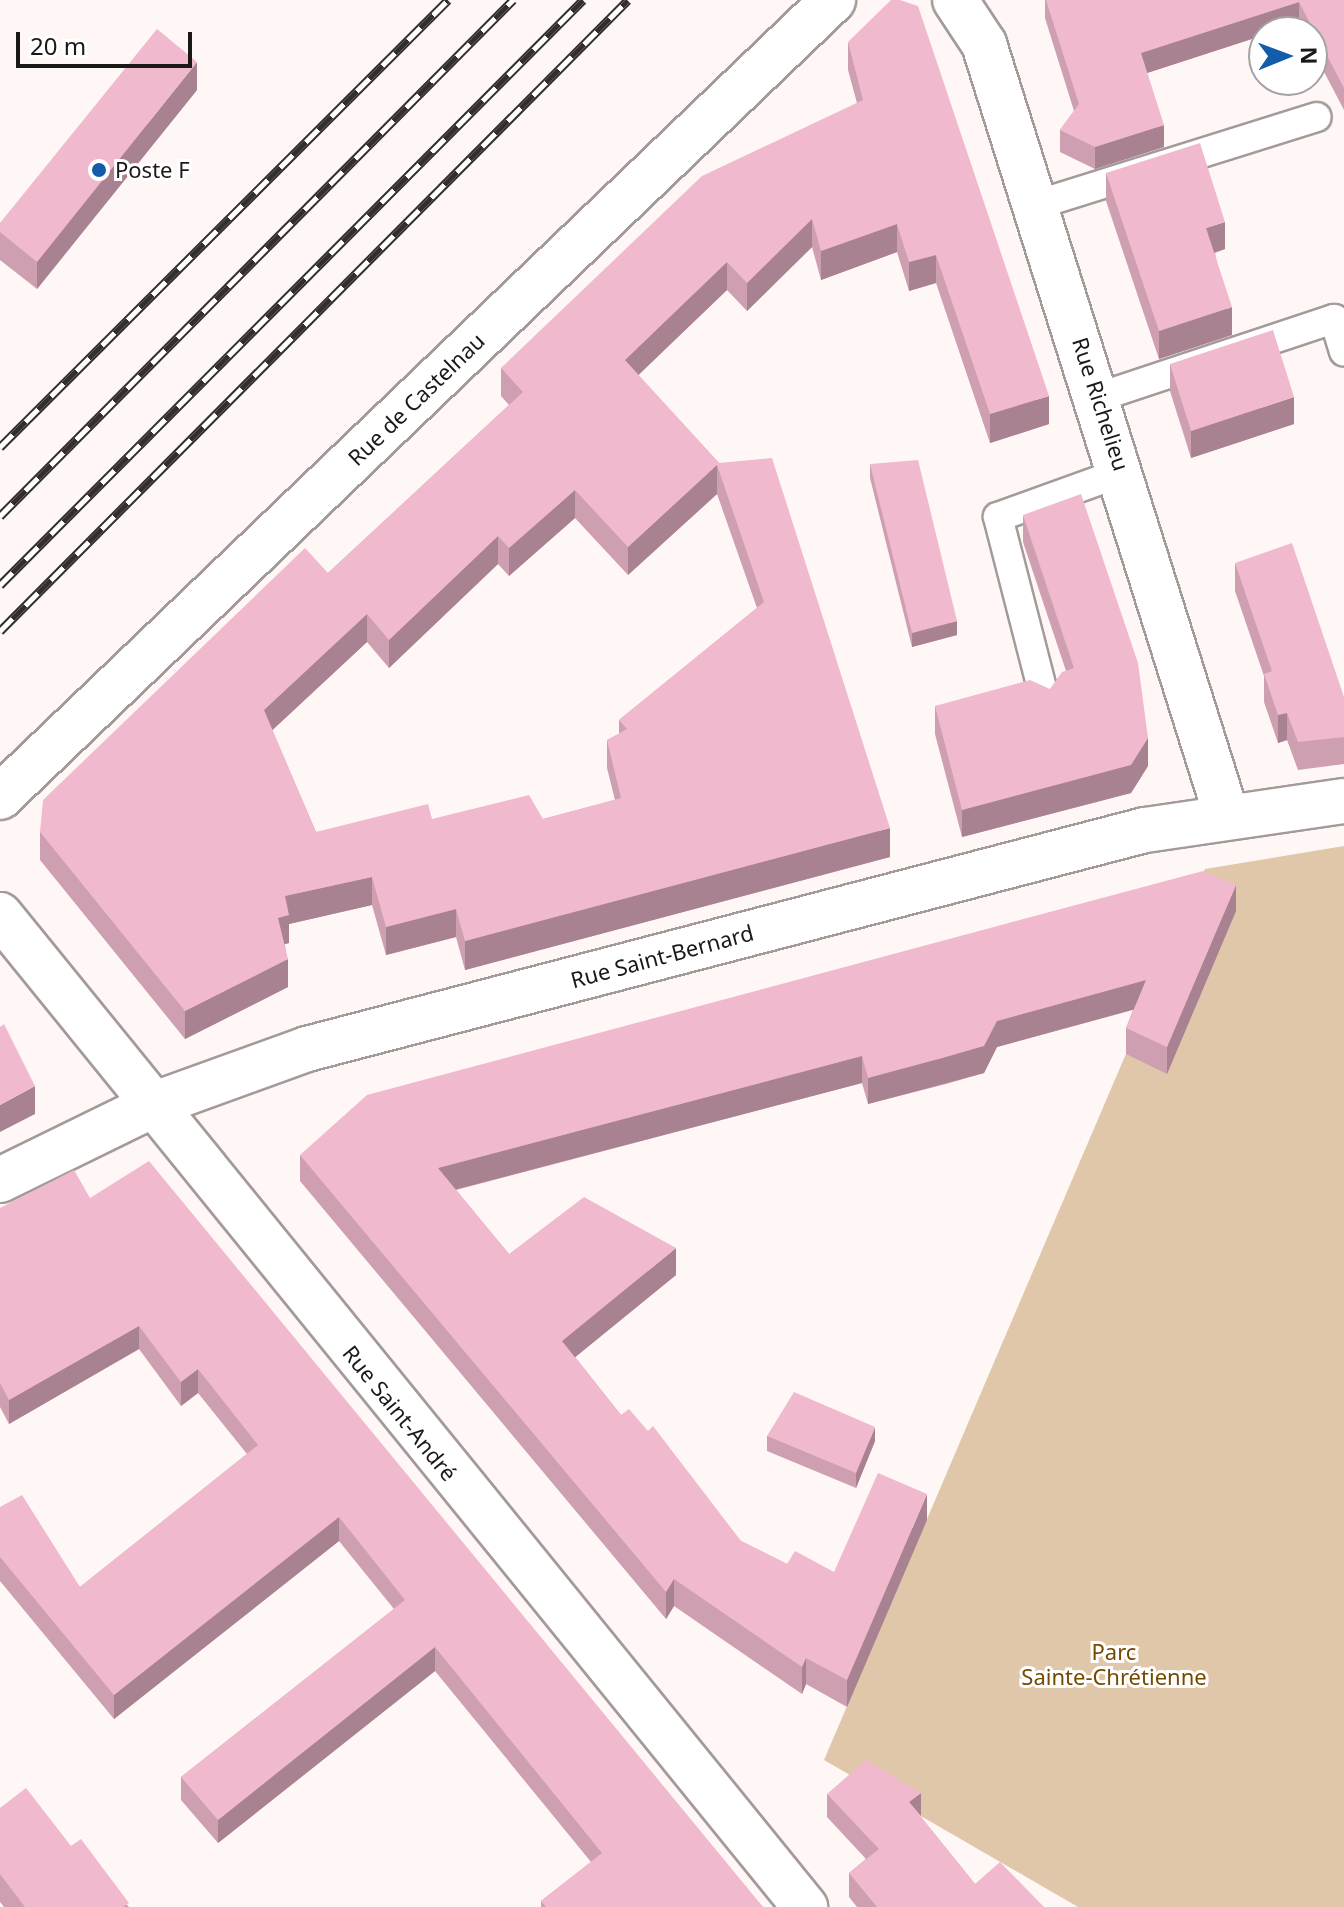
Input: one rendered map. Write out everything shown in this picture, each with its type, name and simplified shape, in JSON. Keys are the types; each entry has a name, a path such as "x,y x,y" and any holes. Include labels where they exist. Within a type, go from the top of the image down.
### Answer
{"street":[{"name":"Rue de Castelnau","path":"0,797 833,0"},
{"name":"Rue Richelieu","path":"955,0 984,44 1099,397 1227,817"},
{"name":"Rue Saint-Bernard","path":"0,1180 155,1104 307,1049 1130,833 1344,801"},
{"name":"Rue Saint-André","path":"0,915 155,1104 217,1189 805,1907"}],"lane":[{"path":"1036,205 1316,117"},
{"path":"1099,397 1334,319 1344,351"},
{"path":"1045,700 998,517 1122,472"}],"green space":[{"name":"Parc Sainte-Chrétienne","path":"1344,846 1344,1907 1078,1907 824,1760 1205,869"}],"building":[{"path":"891,0 918,6 1049,396 990,414 936,255 909,262 897,224 821,251 812,219 747,283 727,262 625,360 719,463 772,458 890,828 465,941 456,909 386,927 372,877 285,896 289,915 278,918 288,959 185,1011 40,832 43,800 305,548 328,573 523,392 501,368 702,176 863,100 848,42","holes":["717,465 764,602 619,720 627,729 607,740 621,798 543,819 529,795 432,819 428,804 316,832 264,710 367,614 389,640 498,536 509,548 575,490 628,547"]},
{"path":"1046,0 1344,0 1344,88 1328,57 1328,16 1306,16 1299,2 1141,53 1164,125 1095,147 1060,130 1079,104"},
{"name":"Poste F","path":"157,29 197,62 37,262 0,232 0,223"},
{"path":"1200,143 1225,222 1206,228 1232,307 1159,331 1106,173"},
{"path":"1273,330 1294,397 1191,431 1170,364"},
{"path":"918,460 957,621 912,633 870,464"},
{"path":"1081,494 1138,663 1148,738 1131,765 962,810 935,706 1030,680 1050,689 1062,672 1074,668 1023,515"},
{"path":"1292,543 1344,697 1344,737 1298,742 1287,713 1278,715 1264,674 1272,671 1235,563"},
{"path":"1203,871 1236,885 1167,1047 1126,1028 1146,980 997,1021 984,1046 868,1078 862,1056 438,1168 509,1254 584,1197 676,1248 562,1341 621,1415 629,1409 648,1431 653,1426 741,1541 787,1564 795,1551 834,1572 878,1473 927,1494 847,1680 806,1658 802,1667 674,1579 666,1592 300,1155 367,1095"},
{"path":"4,1024 35,1086 0,1105 0,1027"},
{"path":"149,1161 763,1907 546,1907 541,1901 602,1853 435,1647 218,1820 181,1777 405,1600 339,1517 114,1695 0,1557 0,1507 22,1495 80,1587 258,1445 198,1369 181,1382 139,1326 9,1400 0,1383 0,1208 74,1170 90,1198"},
{"path":"794,1392 875,1427 856,1473 767,1436"},
{"path":"866,1760 921,1793 909,1802 975,1884 1000,1862 1044,1907 877,1907 849,1873 879,1849 827,1794"},
{"path":"26,1788 71,1846 81,1839 129,1903 123,1907 25,1907 0,1874 0,1808"}],"railway":[{"path":"0,447 448,0"},
{"path":"0,516 513,0"},
{"path":"0,585 583,0"},
{"path":"0,631 628,0"}],"place":[{"name":"Poste F","path":"99,170"}]}
